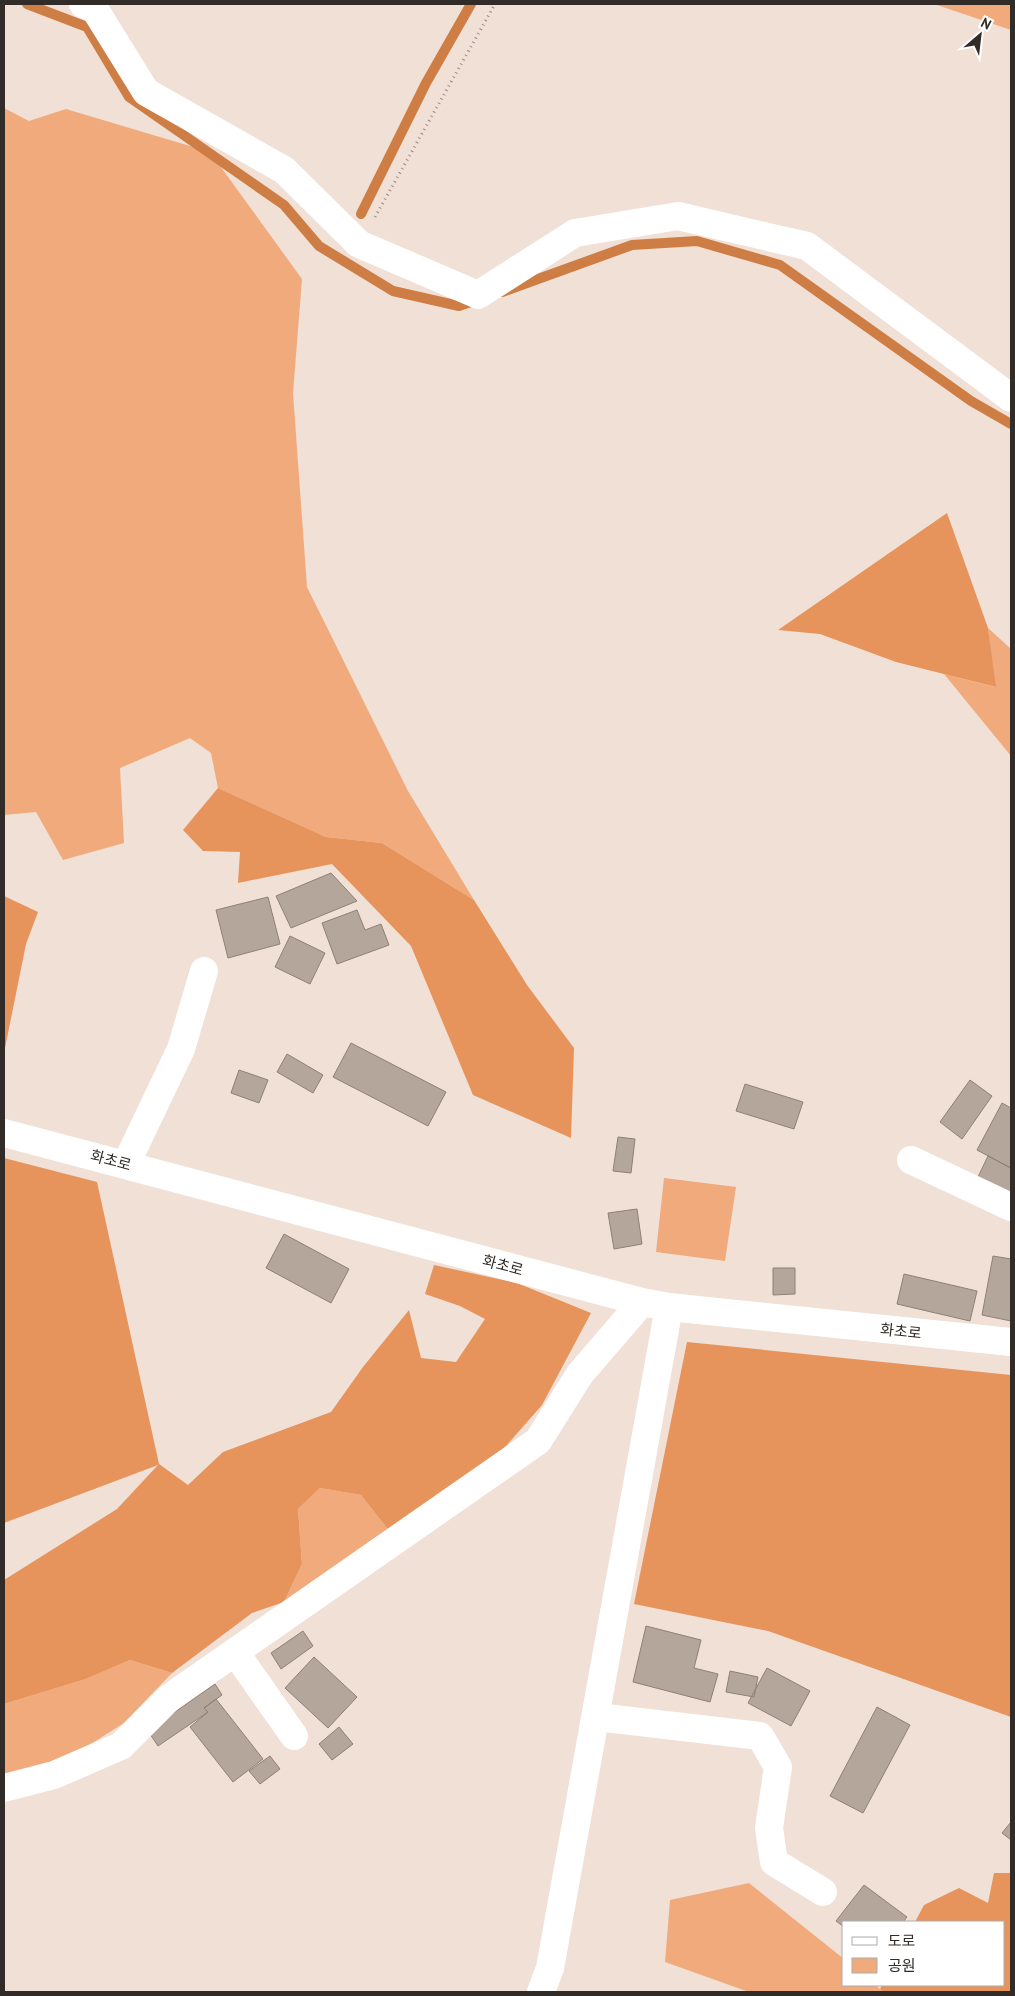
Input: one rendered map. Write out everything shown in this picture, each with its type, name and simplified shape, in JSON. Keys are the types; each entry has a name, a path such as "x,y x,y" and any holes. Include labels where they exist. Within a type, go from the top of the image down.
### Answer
{"street":[{"path":"84,4 94,8 146,92 284,170 359,244 478,295 575,233 678,216 808,246 1011,398"},
{"path":"126,1164 181,1049 204,971"},
{"name":"화초로","path":"4,1133 669,1308 1011,1342"},
{"path":"910,1160 1011,1207"},
{"path":"4,1788 54,1775 121,1746 169,1698 538,1441 580,1374 642,1302"},
{"path":"541,1992 550,1968 669,1308"},
{"path":"235,1652 294,1736"},
{"path":"596,1717 760,1736 778,1767 769,1828 774,1862 823,1892"}],"path":[{"path":"359,244 494,4"}],"green space":[{"path":"934,4 1011,4 1011,30"},
{"path":"4,108 29,121 66,109 210,152 302,279 293,393 307,587 408,791 474,900 382,843 326,837 218,788 211,753 190,738 120,768 124,843 63,860 36,812 4,815"},
{"path":"988,628 1011,649 1011,756 944,674 995,687"},
{"path":"664,1178 736,1187 725,1261 656,1252"},
{"path":"320,1488 361,1495 390,1532 284,1602 302,1564 298,1509"},
{"path":"130,1660 172,1673 124,1723 75,1754 4,1777 4,1704 86,1679"},
{"path":"749,1883 842,1957 842,1986 877,1986 883,1992 749,1992 665,1962 670,1900"}],"shaded area":[{"path":"947,513 988,628 996,687 896,662 820,634 778,630"},
{"path":"218,788 326,837 382,843 474,900 527,985 574,1048 571,1138 473,1095 411,946 332,864 238,883 240,852 203,851 183,830"},
{"path":"4,896 38,912 26,944 4,1053"},
{"path":"4,1158 97,1182 159,1464 188,1485 223,1452 331,1412 363,1367 409,1310 421,1358 456,1362 485,1319 460,1306 425,1294 434,1265 517,1283 591,1313 542,1405 493,1461 390,1532 361,1495 320,1488 298,1509 302,1564 284,1602 252,1613 172,1673 130,1660 86,1679 4,1704 4,1580 117,1509 158,1465 4,1523"},
{"path":"687,1342 1011,1375 1011,1717 768,1631 634,1604"},
{"path":"994,1873 1011,1873 1011,1992 883,1992 880,1989 882,1986 1005,1986 1005,1921 916,1921 924,1905 959,1888 988,1903"}],"building":[{"path":"331,873 357,901 291,928 276,896"},
{"path":"268,897 280,944 228,958 216,910"},
{"path":"357,910 365,930 381,924 389,945 337,964 322,923"},
{"path":"290,936 325,953 310,984 275,967"},
{"path":"351,1043 446,1092 428,1126 333,1077"},
{"path":"287,1054 323,1075 313,1093 277,1072"},
{"path":"239,1070 268,1080 259,1103 231,1093"},
{"path":"970,1080 992,1096 962,1139 940,1122"},
{"path":"745,1084 803,1102 794,1129 736,1111"},
{"path":"1002,1103 1011,1108 1011,1168 977,1150"},
{"path":"618,1137 635,1139 631,1173 613,1171"},
{"path":"988,1156 1011,1168 1011,1193 978,1177"},
{"path":"637,1209 642,1244 614,1249 608,1213"},
{"path":"284,1234 349,1269 331,1303 266,1268"},
{"path":"993,1256 1011,1259 1011,1321 982,1315"},
{"path":"773,1268 795,1268 795,1294 773,1295"},
{"path":"904,1274 977,1291 970,1321 897,1304"},
{"path":"646,1626 701,1640 694,1668 718,1674 710,1702 633,1682"},
{"path":"303,1631 313,1646 281,1669 271,1653"},
{"path":"314,1657 357,1697 328,1728 285,1688"},
{"path":"767,1668 810,1691 791,1726 748,1703"},
{"path":"730,1671 758,1677 754,1697 726,1692"},
{"path":"215,1684 222,1695 204,1708 208,1712 158,1746 148,1731"},
{"path":"216,1699 263,1759 233,1782 190,1727 208,1712 204,1708"},
{"path":"877,1707 910,1725 863,1813 830,1796"},
{"path":"339,1727 353,1744 332,1760 319,1744"},
{"path":"270,1756 280,1769 260,1784 249,1771"},
{"path":"1011,1822 1011,1840 1002,1833"},
{"path":"864,1885 907,1917 904,1921 842,1921 842,1926 836,1921"}],"waterway":[{"path":"27,4 87,27 129,97 284,205 319,246 393,291 459,306 477,300"},
{"path":"361,214 426,83 471,4"},
{"path":"502,292 632,245 697,241 780,265 971,401 1011,424"}]}
